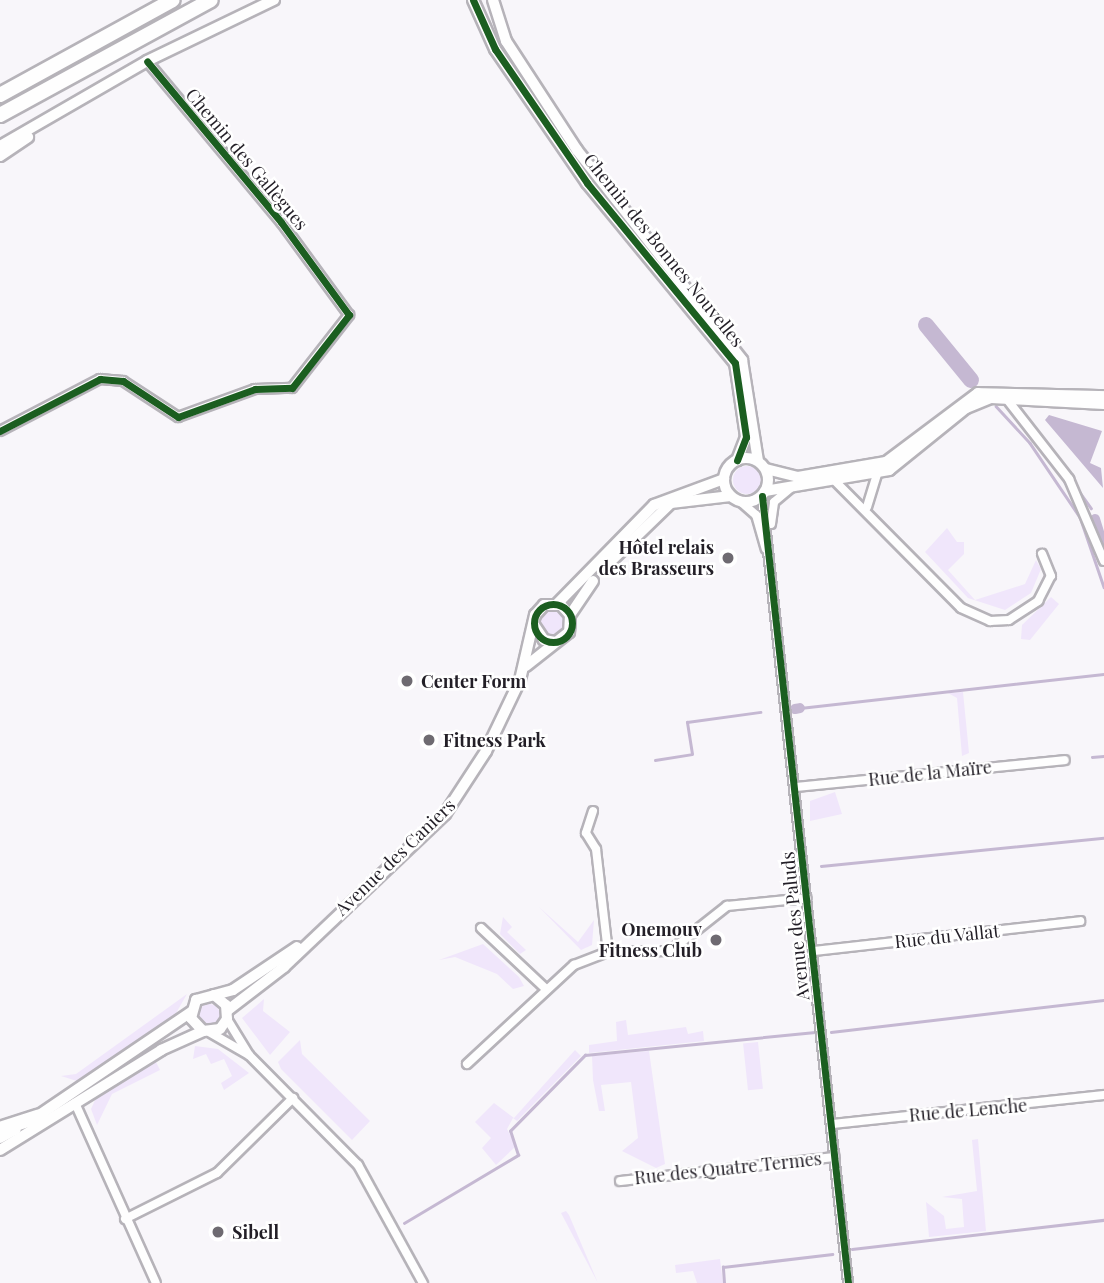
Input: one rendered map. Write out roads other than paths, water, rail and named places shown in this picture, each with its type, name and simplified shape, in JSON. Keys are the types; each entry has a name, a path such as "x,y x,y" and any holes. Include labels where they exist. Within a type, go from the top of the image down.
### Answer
{"highway":[{"path":"0,95 173,0"},
{"path":"0,115 211,0"},
{"path":"0,1129 38,1116"}],"main road":[{"path":"0,146 147,61 274,0"},
{"path":"0,156 88,96"}],"street":[{"name":"Chemin des Bonnes Nouvelles","path":"473,0 495,49 587,183 735,363 746,437 737,460"},
{"name":"Chemin des Bonnes Nouvelles","path":"493,0 506,41 577,150 742,360 762,465"},
{"name":"Chemin des Gallègues","path":"0,430 100,379 122,381 178,417 254,388 292,387 348,311 147,61"},
{"path":"1104,396 978,393 886,462 798,477 737,460 724,479 654,505 557,604 539,609 534,625 544,640 555,642 569,632 570,615 657,512 679,500 731,496 741,502 798,484 836,482 877,475 914,456 966,408 1006,398 1069,407 1104,404"},
{"path":"1006,398 1069,479 1104,561"},
{"path":"762,465 764,493"},
{"path":"867,507 877,475"},
{"path":"724,479 731,496"},
{"path":"836,482 867,507 961,608 990,621 1009,620 1038,601 1051,576 1042,554"},
{"name":"Avenue des Paluds","path":"773,565 772,506 798,484"},
{"name":"Avenue des Paluds","path":"764,493 848,1283"},
{"name":"Avenue des Paluds","path":"741,502 756,515 773,565"},
{"path":"557,604 570,615"},
{"name":"Avenue des Caniers","path":"206,1032 445,814 486,751 526,666 534,625"},
{"name":"Avenue des Caniers","path":"526,666 555,642"},
{"name":"Rue de la Maïre","path":"795,787 1065,760"},
{"path":"593,811 586,833 596,849 608,952"},
{"path":"467,1064 545,988 574,965 608,952 670,951 716,910 807,898"},
{"name":"Rue du Vallat","path":"814,951 1080,921"},
{"path":"481,928 545,988"},
{"name":"Avenue des Caniers","path":"191,1012 196,1000 239,986 317,932"},
{"path":"214,995 228,1014 249,1055"},
{"path":"0,1138 38,1116 191,1012 206,1032 249,1055 358,1165 423,1283"},
{"path":"0,1150 75,1102 206,1032"},
{"name":"Rue de Lenche","path":"832,1124 1104,1095"},
{"path":"125,1219 217,1173 293,1098"},
{"path":"75,1102 125,1219 156,1283"},
{"name":"Rue des Quatre Termes","path":"620,1181 835,1157"}],"waterway":[{"path":"926,325 971,380"},
{"path":"996,406 1030,443 1080,517 1104,587"},
{"path":"1029,421 1091,508"},
{"path":"1095,519 1104,549"},
{"path":"800,708 1104,674"},
{"path":"795,709 800,708"},
{"path":"655,760 692,754 687,722 760,712"},
{"path":"1092,757 1104,756"},
{"path":"821,866 1104,838"},
{"path":"831,1032 1104,1000"},
{"path":"404,1223 518,1155 510,1131 585,1055 815,1032"},
{"path":"852,1249 1104,1220"},
{"path":"724,1283 723,1267 832,1254"}],"place":[{"name":"Hôtel relais des Brasseurs","path":"728,558"},
{"name":"Center Form","path":"407,681"},
{"name":"Fitness Park","path":"429,740"},
{"name":"Onemouv Fitness Club","path":"716,940"},
{"name":"Sibell","path":"218,1232"}]}
